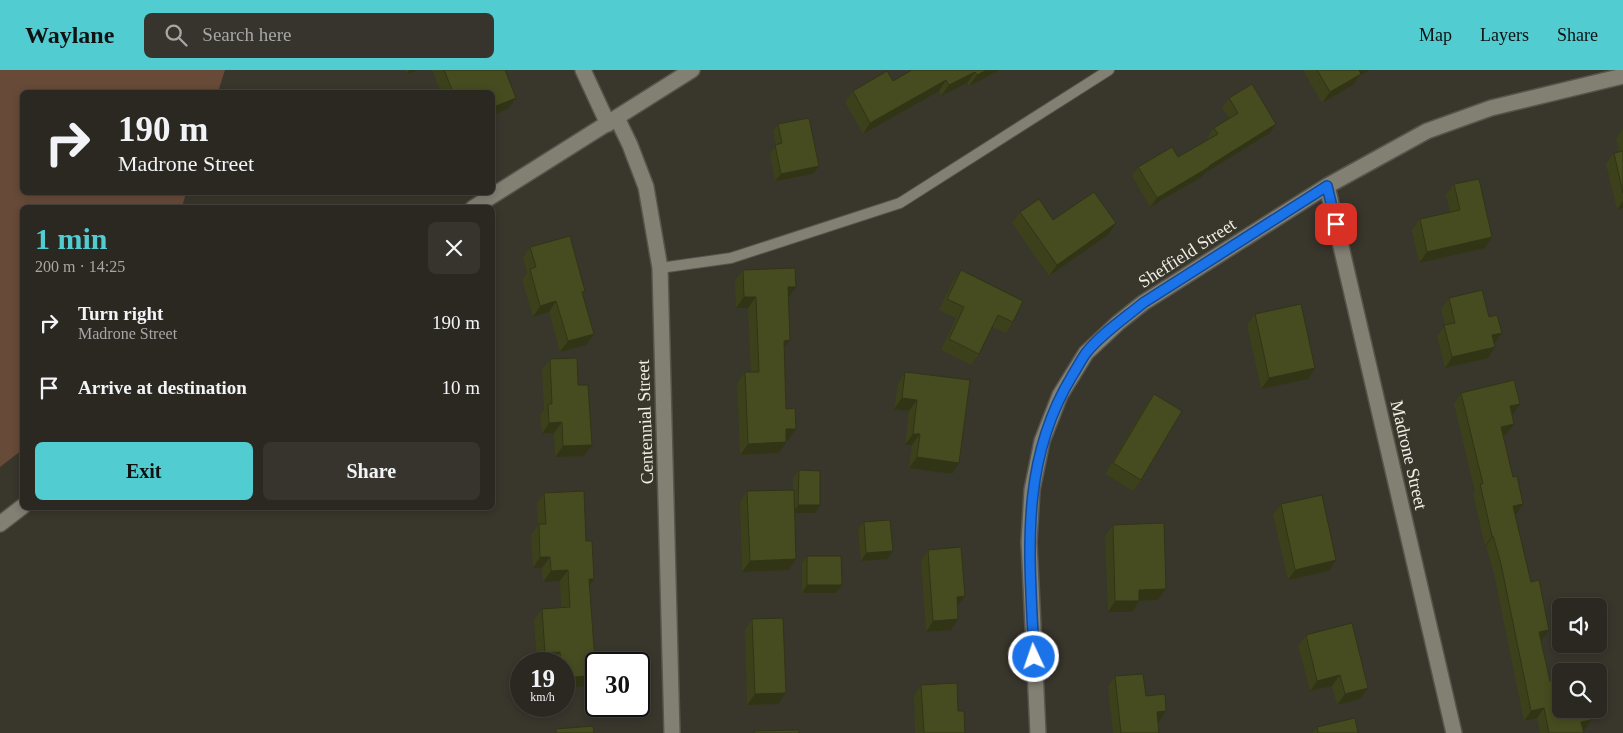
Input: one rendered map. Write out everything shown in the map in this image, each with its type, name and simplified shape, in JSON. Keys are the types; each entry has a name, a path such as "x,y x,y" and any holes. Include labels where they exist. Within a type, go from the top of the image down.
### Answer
{"street":[{"name":"Centennial Street","path":"583,70 612,121 630,145 646,187 660,268 672,733"},
{"path":"495,194 692,70"},
{"name":"Sheffield Street","path":"1038,733 1029,542 1032,490 1042,441 1060,395 1086,353 1143,303 1327,186 1427,131 1491,108 1623,76"},
{"name":"Madrone Street","path":"1327,186 1454,733"},
{"path":"478,205 494,195"},
{"path":"0,524 20,508"}],"lane":[{"path":"660,268 731,258 900,203 1109,70"}],"shaded area":[{"path":"0,70 225,70 219,90 20,90 20,195 185,195 183,205 20,205 20,452 0,467"}],"building":[{"path":"444,70 505,70 516,98 496,106 495,90 452,90"},
{"path":"912,70 987,70 977,75 975,72 949,85 946,80 870,123 853,91 887,71 893,81"},
{"path":"1317,70 1359,70 1361,74 1330,92"},
{"path":"1252,84 1276,124 1157,198 1138,167 1172,147 1178,157 1218,134 1214,128 1238,113 1229,98"},
{"path":"809,118 819,166 781,174 775,145 782,143 778,124"},
{"path":"1623,151 1623,193 1614,153"},
{"path":"1479,179 1492,237 1427,252 1420,219 1460,210 1454,184"},
{"path":"1094,192 1116,223 1057,265 1020,212 1039,199 1053,220"},
{"path":"570,236 585,291 582,292 594,334 568,341 556,301 540,306 530,269 536,267 530,247"},
{"path":"795,268 796,287 788,287 790,340 784,341 786,409 795,408 796,429 786,429 786,442 748,444 745,372 759,372 756,297 744,297 743,270"},
{"path":"961,270 1023,301 1013,322 998,315 979,354 949,339 964,307 947,299"},
{"path":"1482,290 1489,317 1497,315 1502,333 1492,335 1495,347 1452,357 1444,325 1455,323 1449,298"},
{"path":"1301,304 1315,368 1269,378 1255,314"},
{"path":"577,358 578,385 588,385 592,445 563,446 562,422 549,423 548,404 552,404 550,359"},
{"path":"905,372 970,380 959,463 917,457 920,434 913,434 917,400 902,398"},
{"path":"1514,380 1520,404 1510,406 1514,424 1501,427 1513,477 1517,476 1523,504 1513,506 1531,582 1539,580 1549,630 1539,632 1550,681 1552,681 1552,718 1591,718 1591,720 1581,722 1584,733 1549,733 1544,708 1531,711 1501,564 1492,536 1480,484 1483,484 1461,393"},
{"path":"1154,394 1182,411 1141,480 1113,463"},
{"path":"799,470 820,471 820,505 798,505"},
{"path":"794,490 796,559 750,561 747,491"},
{"path":"584,491 586,541 592,541 594,579 589,579 594,652 585,652 585,676 575,677 575,652 545,652 542,609 570,607 568,570 551,571 550,557 540,557 539,524 546,524 544,493"},
{"path":"1322,495 1336,560 1295,570 1281,504"},
{"path":"890,520 893,551 866,553 864,522"},
{"path":"1164,523 1166,589 1139,590 1139,601 1115,601 1113,525"},
{"path":"961,547 965,596 957,597 958,619 933,621 928,550"},
{"path":"807,556 841,556 842,585 807,585"},
{"path":"783,618 786,693 755,694 752,619"},
{"path":"1352,623 1368,688 1345,694 1340,675 1317,681 1306,635"},
{"path":"1143,674 1146,696 1165,694 1166,711 1157,712 1159,733 1121,733 1115,676"},
{"path":"957,683 958,711 964,711 965,733 924,733 921,685"},
{"path":"1355,718 1358,733 1318,733 1317,727"},
{"path":"593,726 594,733 556,733 556,729"},
{"path":"799,730 799,733 754,733 754,731"}],"route":[{"path":"1034,657 1029,542 1032,490 1042,441 1060,395 1086,353 1143,303 1327,186 1336,224"}]}
